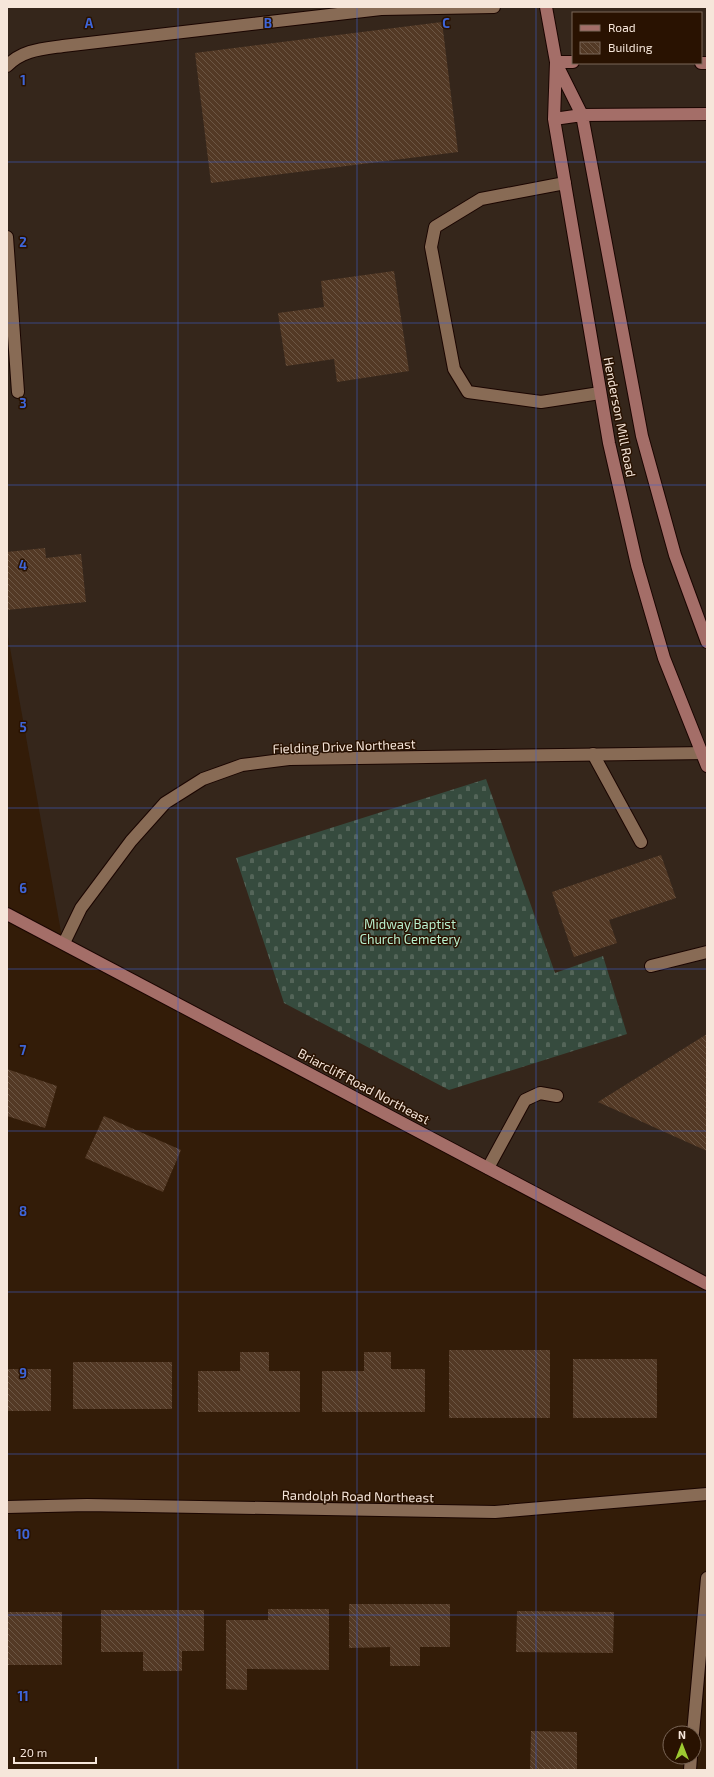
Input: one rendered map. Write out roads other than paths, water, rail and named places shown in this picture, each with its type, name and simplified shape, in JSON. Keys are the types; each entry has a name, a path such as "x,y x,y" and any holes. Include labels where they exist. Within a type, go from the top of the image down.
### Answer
{"street":[{"path":"7,66 14,59 30,51 70,46 381,9 494,7"},
{"name":"Henderson Mill Road","path":"546,7 556,62 554,119 609,443 637,565 664,658 704,753 707,766"},
{"path":"556,62 572,62"},
{"name":"Henderson Mill Road","path":"556,62 582,115 642,436 675,555 707,642"},
{"path":"554,119 582,115 707,114"},
{"path":"565,183 481,199 435,226 431,247 454,369 468,392 541,402 600,393"},
{"path":"7,237 18,392"},
{"name":"Fielding Drive Northeast","path":"64,944 81,908 131,841 165,804 203,779 242,765 289,759 704,753"},
{"path":"593,754 641,842"},
{"name":"Briarcliff Road Northeast","path":"7,914 707,1284"},
{"path":"651,966 707,952"},
{"path":"488,1168 525,1100 540,1093 557,1096"},
{"name":"Randolph Road Northeast","path":"7,1507 87,1506 495,1512 707,1494"},
{"path":"694,1725 707,1578"}],"park label":[{"name":"Midway Baptist Church Cemetery","path":"410,932"}]}
